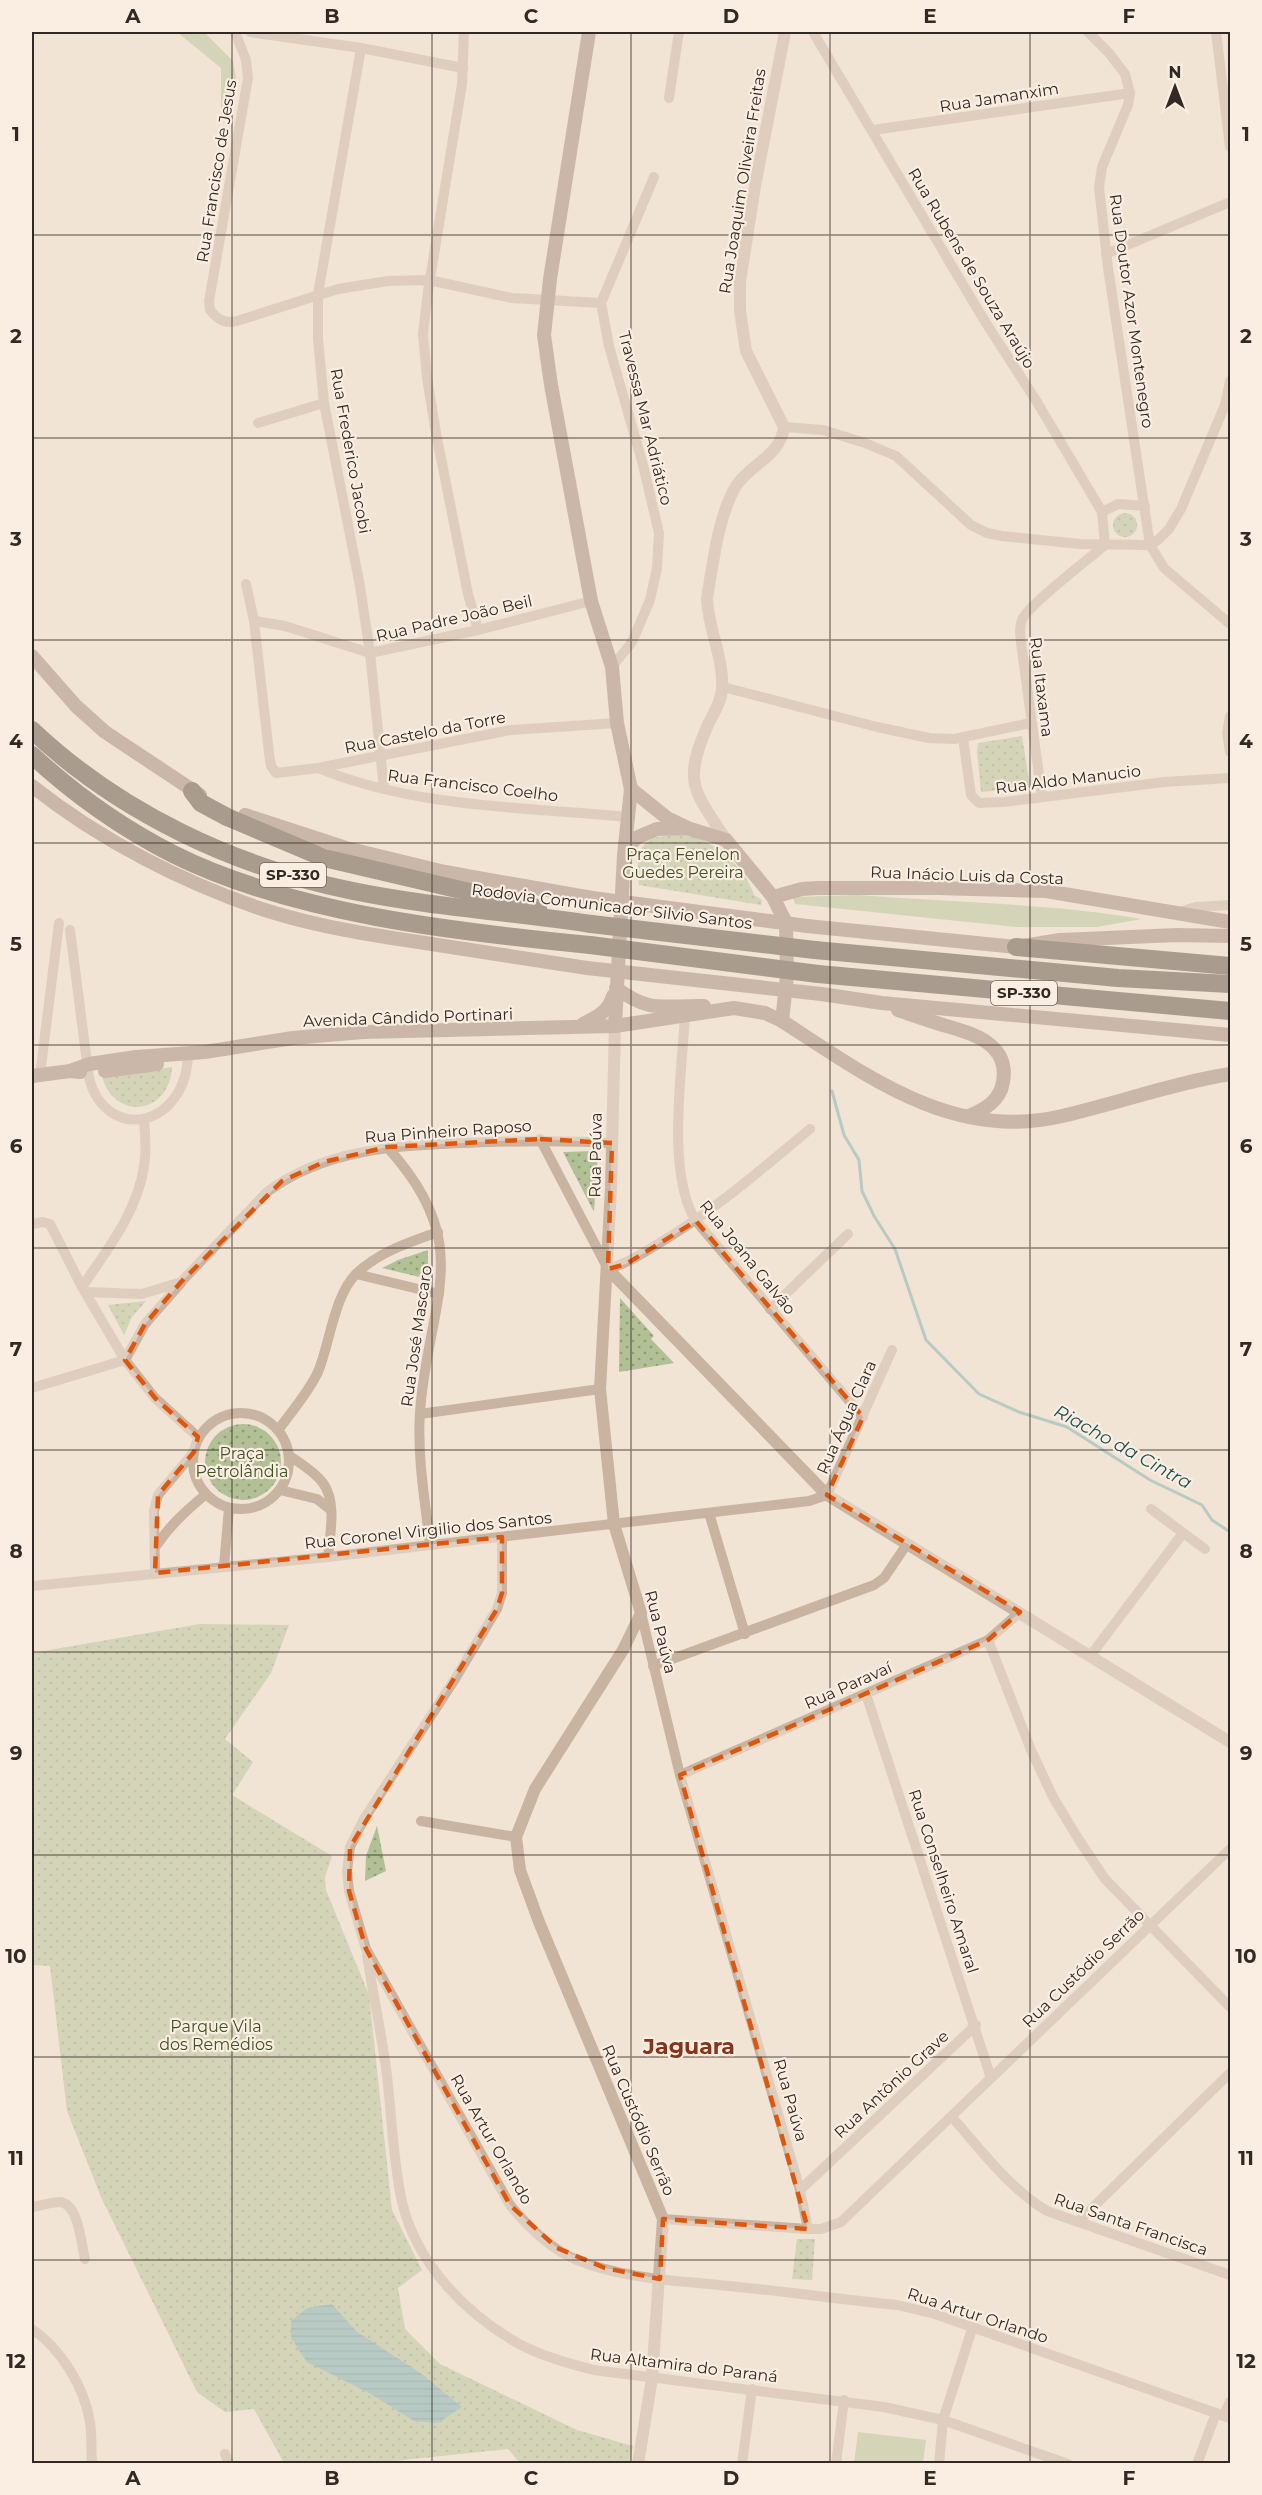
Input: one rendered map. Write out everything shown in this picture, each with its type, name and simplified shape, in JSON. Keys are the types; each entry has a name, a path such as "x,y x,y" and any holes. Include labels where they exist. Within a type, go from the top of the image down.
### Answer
{"highway":[{"name":"Rodovia Comunicador Silvio Santos","path":"32,730 82,773 128,805 194,838 261,867 352,891 588,924 815,950 1118,978 1230,984"},
{"name":"SP-330","path":"32,755 56,777 115,821 174,854 270,892 401,920 491,934 818,974 1230,1011"},
{"path":"192,791 201,803 228,817 324,858 534,906 588,924"},
{"path":"1016,947 1230,966"}],"main road":[{"path":"589,32 544,335 545,354 591,601 612,667 617,717 632,789 624,855 615,1026"},
{"path":"32,656 76,706 105,732 192,791 255,820 346,848 445,872 592,898 807,926 1016,947 1060,940 1177,935 1230,936"},
{"path":"32,786 54,804 170,871 269,911 344,930 587,968 882,1003 1230,1035"},
{"path":"632,789 667,818 687,828 726,840 773,897 786,923 788,937 782,1021"},
{"path":"624,855 630,844 657,829 687,828"},
{"name":"Rua Inácio Luis da Costa","path":"773,897 802,889 817,888 1046,891 1230,922"},
{"name":"Avenida Cândido Portinari","path":"577,1028 602,1015 608,1008 616,988 629,998 647,1006 659,1008 698,1006 751,1010 782,1021 875,1081 907,1097 934,1108 997,1121 1029,1122 1050,1118 1230,1074"},
{"path":"882,1003 921,1019 980,1036 996,1049 1004,1066 1002,1088 988,1107 969,1116"},
{"name":"Avenida Cândido Portinari","path":"36,1075 188,1055 293,1038 363,1032 615,1026 724,1009"}],"street":[{"name":"Rua Francisco de Jesus","path":"235,32 246,60 248,78 209,302 210,310 214,316 228,323 318,294"},
{"path":"250,32 361,48 463,68"},
{"path":"464,32 463,68 429,280 423,334 427,378 468,594 478,630"},
{"path":"669,98 679,32"},
{"name":"Rua Joaquim Oliveira Freitas","path":"784,32 755,186 740,282 740,311 746,351 784,427"},
{"name":"Rua Rubens de Souza Araújo","path":"806,32 815,36 873,130 984,320 1037,402 1102,512"},
{"path":"1088,32 1109,53 1125,74 1130,93"},
{"path":"1216,32 1230,147"},
{"name":"Rua Frederico Jacobi","path":"361,48 318,294 318,339 324,403 360,586 370,653 384,789"},
{"name":"Rua Jamanxim","path":"873,130 1130,93"},
{"name":"Rua Doutor Azor Montenegro","path":"1130,93 1126,111 1102,167 1099,187 1106,254 1150,545"},
{"path":"318,294 366,283 429,280 512,297 601,303 654,177"},
{"path":"1106,254 1230,202"},
{"name":"Travessa Mar Adriático","path":"601,303 612,355 659,532 657,568 650,600 632,642 612,667"},
{"path":"726,840 697,793 692,772 694,760 718,705 723,687 707,612 707,598 728,503 737,485 777,448 783,437 784,427 823,430 865,443 896,456 980,531 1023,539 1105,545 1150,545 1169,529 1181,509 1225,405 1230,381"},
{"path":"258,423 324,403"},
{"path":"1105,545 1102,512 1118,504 1144,506"},
{"name":"Rua Itaxama","path":"1042,797 1021,643 1022,619 1047,594 1105,545"},
{"path":"1150,545 1164,568 1230,624"},
{"path":"246,585 254,621"},
{"name":"Rua Padre João Beil","path":"254,621 285,626 370,653 478,630 591,601"},
{"name":"Rua Castelo da Torre","path":"254,621 269,753 274,771 281,774 511,730 583,724 617,717"},
{"path":"723,687 877,728 929,738 963,738 1031,723"},
{"path":"1230,716 1227,733 1230,752"},
{"name":"Rua Aldo Manucio","path":"963,738 971,795 975,801 985,803 1164,782 1230,778"},
{"name":"Rua Francisco Coelho","path":"318,768 346,780 384,789 474,803 627,817"},
{"path":"1179,912 1196,907 1230,905"},
{"path":"36,1075 60,923"},
{"path":"70,930 92,1088 108,1109 130,1118 144,1119 166,1110 175,1100 186,1077 188,1055"},
{"name":"Rua Joana Galvão","path":"685,1016 679,1166 688,1209 863,1417"},
{"name":"Rua Paúva","path":"615,1026 608,1269 600,1389 614,1524 641,1613 680,1775 800,2190 808,2229"},
{"path":"83,1289 115,1237 135,1198 145,1163 144,1119"},
{"path":"608,1269 626,1264 696,1221 810,1129"},
{"path":"540,1140 608,1269 827,1495 1230,1742"},
{"name":"Rua Pinheiro Raposo","path":"83,1289 142,1294 182,1282 267,1192 282,1181 324,1161 364,1150 387,1147 540,1140 612,1143"},
{"name":"Rua José Mascaro","path":"387,1147 420,1188 438,1232 442,1269 440,1294 420,1414 420,1445 430,1544"},
{"path":"32,1224 43,1222 50,1224 83,1289 125,1360 155,1398 198,1437"},
{"path":"279,1429 317,1373 342,1298 356,1274 378,1257 438,1232"},
{"path":"770,1309 848,1234"},
{"path":"356,1274 440,1294"},
{"path":"32,1388 125,1360 146,1324 182,1282"},
{"name":"Rua Água Clara","path":"827,1495 892,1350"},
{"path":"420,1414 600,1389"},
{"path":"237,1412 252,1413 267,1419 279,1429 290,1456 289,1474 280,1490 270,1500 258,1506 243,1509 229,1508 206,1494 195,1474 194,1452 198,1437 208,1425 221,1416 237,1412"},
{"path":"155,1573 154,1511 158,1495 194,1452"},
{"path":"290,1456 323,1482 331,1499 328,1557"},
{"path":"280,1490 316,1499 331,1510"},
{"path":"156,1546 178,1519 206,1494"},
{"name":"Rua Coronel Virgilio dos Santos","path":"32,1586 328,1557 786,1506 827,1495"},
{"path":"224,1566 229,1508"},
{"path":"1151,1509 1204,1550"},
{"path":"709,1513 745,1634"},
{"path":"1091,1655 1183,1533"},
{"name":"Rua Artur Orlando","path":"502,1537 502,1593 497,1609 456,1679 364,1819 350,1847 347,1871 349,1891 366,1949 499,2187 522,2219 534,2231 576,2259 605,2268 660,2279 897,2305 973,2326 1223,2416"},
{"path":"654,1666 874,1585 890,1571 907,1544"},
{"name":"Rua Paravaí","path":"680,1775 988,1640 1020,1612"},
{"name":"Rua Custódio Serrão","path":"641,1613 623,1650 534,1789 516,1837 520,1870 539,1922 663,2219 808,2229 821,2229 841,2222 1230,1849"},
{"path":"988,1640 1031,1750 1053,1797 1078,1840 1105,1879 1230,2007"},
{"name":"Rua Conselheiro Amaral","path":"866,1694 992,2078"},
{"path":"421,1821 516,1837"},
{"name":"Rua Altamira do Paraná","path":"366,1949 387,2074 402,2202 411,2229 437,2275 466,2306 496,2329 523,2346 594,2370 844,2400 943,2420 1037,2458 1068,2463"},
{"name":"Rua Antônio Grave","path":"800,2190 976,2025"},
{"path":"1078,2222 1230,2073"},
{"name":"Rua Santa Francisca","path":"952,2117 1021,2193 1047,2211 1230,2275"},
{"path":"32,2207 59,2202 69,2204 74,2211 85,2259"},
{"path":"638,2463 652,2378 663,2219"},
{"path":"939,2463 943,2420 973,2326"},
{"path":"32,2329 56,2351 77,2382 90,2422 92,2463"},
{"path":"742,2463 752,2389"},
{"path":"836,2463 844,2400"},
{"path":"1197,2463 1230,2402"}],"highlighted area":[{"path":"540,1139 612,1143 608,1269 626,1264 696,1221 863,1417 827,1495 1020,1612 988,1640 680,1775 808,2229 663,2219 660,2279 605,2268 557,2248 510,2205 366,1949 349,1891 350,1847 497,1609 502,1593 502,1537 155,1573 158,1495 194,1452 198,1437 155,1398 125,1360 145,1324 181,1282 282,1181 324,1162 387,1147"}],"green space":[{"path":"177,32 204,32 233,61 236,78 227,118 221,118 221,68"},
{"path":"1125,513 1133,517 1137,525 1133,533 1125,537 1117,533 1113,525 1117,517"},
{"path":"1022,736 1030,787 981,792 978,743"},
{"name":"Praça Fenelon Guedes Pereira","path":"688,834 699,838 728,857 744,875 754,895 762,900 761,905 639,885 639,857 646,843 662,836"},
{"path":"859,895 1037,906 1142,919 1097,927 1016,927 795,904 793,897"},
{"path":"172,1067 169,1083 162,1094 153,1103 142,1106 130,1106 119,1101 109,1092 102,1077"},
{"path":"596,1151 598,1153 594,1212 563,1152"},
{"path":"428,1250 428,1279 382,1268 398,1260"},
{"path":"620,1298 654,1336 651,1339 674,1363 619,1372"},
{"path":"146,1301 132,1317 124,1335 108,1305"},
{"name":"Praça Petrolândia","path":"243,1424 257,1427 270,1435 278,1448 281,1462 278,1476 270,1489 257,1497 243,1500 229,1497 216,1489 208,1476 205,1462 208,1448 216,1435 229,1427"},
{"name":"Parque Vila dos Remédios","path":"200,1624 289,1625 271,1673 225,1739 253,1762 232,1795 332,1856 325,1877 326,1890 369,1995 392,2210 422,2270 398,2288 405,2329 440,2364 577,2430 633,2446 630,2463 520,2463 508,2449 376,2463 284,2463 254,2409 225,2412 197,2392 101,2197 67,2111 50,1966 32,1965 32,1653"},
{"path":"377,1826 386,1871 365,1881 366,1856"},
{"path":"797,2239 815,2239 812,2280 792,2279"},
{"path":"858,2432 926,2440 923,2463 854,2463"}],"water":[{"path":"332,2304 357,2332 422,2374 462,2407 438,2423 414,2421 371,2394 307,2362 291,2338 291,2321 307,2308"}],"waterway":[{"name":"Riacho da Cintra","path":"832,1091 844,1135 859,1160 862,1191 874,1216 895,1249 926,1340 979,1394 1019,1412 1067,1427 1150,1480 1202,1505 1212,1520 1230,1532"}],"district":[{"name":"Jaguara","path":"689,2046"}]}
